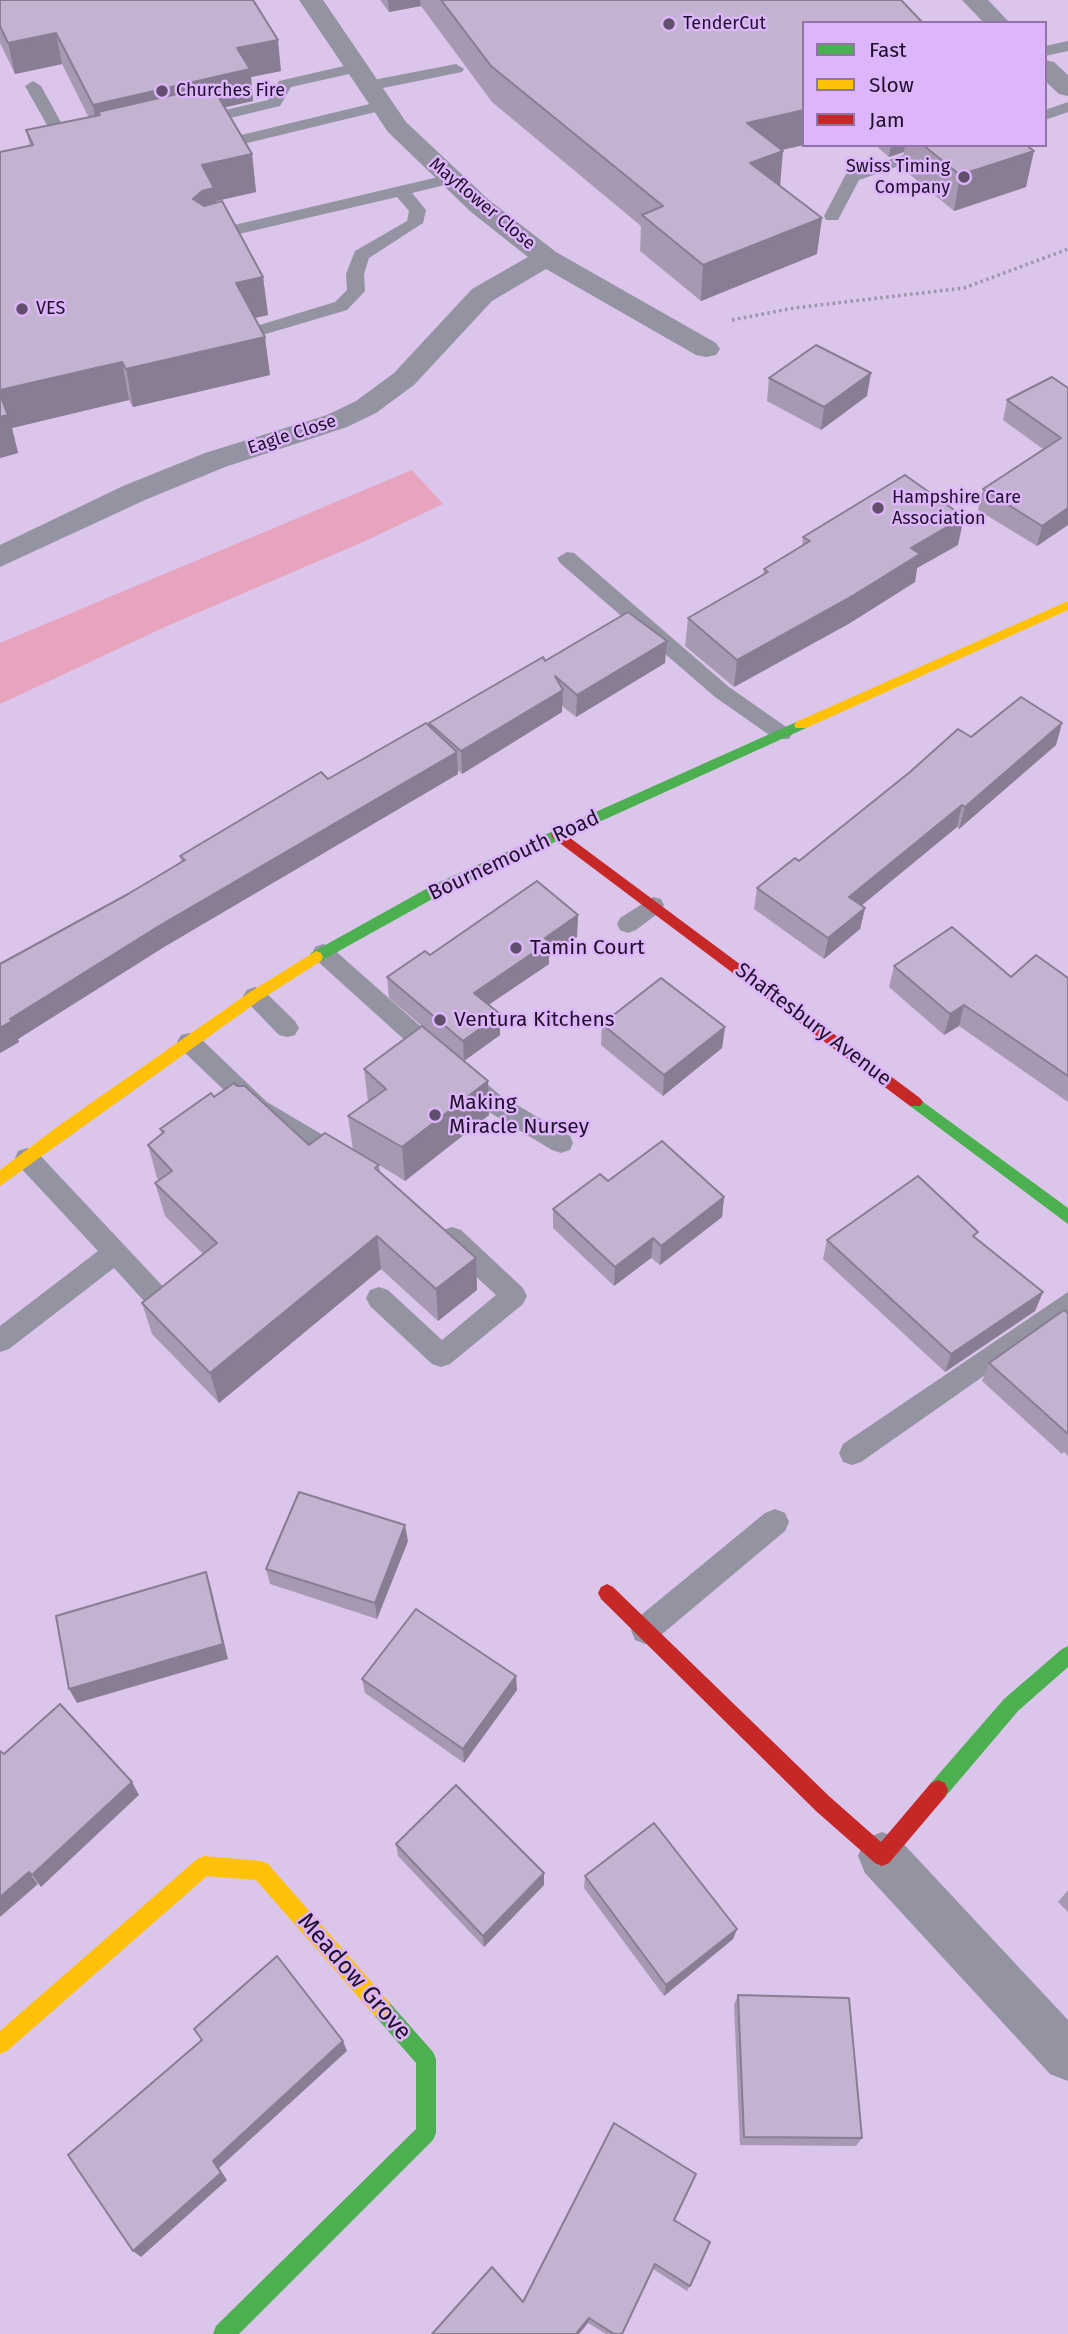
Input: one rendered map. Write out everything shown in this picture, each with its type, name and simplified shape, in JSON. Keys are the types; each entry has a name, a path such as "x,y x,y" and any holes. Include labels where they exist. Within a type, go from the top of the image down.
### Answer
{"street":[{"name":"Mayflower Close","path":"311,0 369,87 416,148 546,258 706,349"},
{"path":"974,0 996,21"},
{"path":"1047,69 1068,89"},
{"name":"Eagle Close","path":"0,556 134,493 215,460 337,421 366,407 404,379 482,295 546,258"},
{"name":"Bournemouth Road","path":"0,1179 255,996 323,953 440,888 1068,605"},
{"name":"Shaftesbury Avenue","path":"558,834 1068,1217"},
{"path":"607,1593 814,1795 882,1856 1068,2056"},
{"path":"882,1856 1011,1705 1068,1655"},
{"name":"Meadow Grove","path":"0,2044 204,1866 261,1871 426,2059 426,2133 224,2334"}],"lane":[{"path":"1047,51 1068,46"},
{"path":"239,140 369,87 456,69"},
{"path":"181,124 274,103 285,84 369,87"},
{"path":"33,86 62,138 88,146 101,143"},
{"path":"1047,114 1068,107"},
{"path":"832,216 852,177 945,147"},
{"path":"209,236 452,179"},
{"path":"259,331 341,306 356,290 355,274 361,255 415,223 418,210 401,191"},
{"path":"566,558 722,692 782,734"},
{"path":"628,924 653,905"},
{"path":"323,953 378,1005 492,1102 561,1143"},
{"path":"255,996 287,1028"},
{"path":"189,1042 260,1108 364,1172"},
{"path":"27,1158 162,1303"},
{"path":"379,1298 441,1356 514,1296 429,1218"},
{"path":"0,1341 115,1253"},
{"path":"852,1453 1068,1303"},
{"path":"645,1630 775,1522"}],"path":[{"path":"660,323 672,316 694,321 729,320 794,308 964,288 1068,249"}],"shaded area":[{"path":"412,470 443,504 363,542 167,626 0,704 0,643"}],"building":[{"path":"0,0 253,0 278,40 237,48 250,69 93,105 56,33 8,43 0,26"},
{"path":"441,0 901,0 921,21 802,21 802,110 747,123 783,151 750,163 822,218 703,265 642,215 663,206 491,66"},
{"path":"212,86 252,154 202,165 214,188 202,191 193,199 204,206 222,201 263,277 236,283 265,337 126,369 122,362 0,390 0,152 33,145 26,130 100,115 98,112"},
{"path":"925,147 1029,147 1034,151 960,175"},
{"path":"816,345 871,373 824,407 769,378"},
{"path":"1052,377 1068,388 1068,508 1042,526 983,489 1061,438 1007,400"},
{"path":"0,395 8,415 0,417"},
{"path":"905,475 964,517 911,548 920,554 854,595 737,660 688,618 768,572 764,569 810,541 803,537"},
{"path":"628,612 667,641 577,695 555,676 563,690 461,751 429,723 543,657 545,661"},
{"path":"1021,697 1062,723 965,807 962,805 849,897 865,908 828,938 757,888 795,858 799,861 910,772 958,729 971,737"},
{"path":"426,723 457,752 159,926 10,1019 12,1021 0,1028 0,964 185,860 180,856 321,772 328,779"},
{"path":"537,881 578,915 545,938 549,942 474,993 500,1014 463,1041 387,977 425,951 430,955"},
{"path":"952,927 1011,977 1036,955 1068,978 1068,1076 964,1005 950,1014 894,966"},
{"path":"661,978 725,1027 664,1075 602,1024"},
{"path":"422,1026 488,1081 402,1147 348,1116 386,1089 364,1069"},
{"path":"234,1083 237,1086 245,1086 309,1145 325,1133 379,1165 375,1168 476,1258 436,1289 377,1236 210,1373 142,1303 217,1243 155,1183 172,1171 148,1145 164,1132 160,1129 211,1093 214,1097"},
{"path":"662,1141 724,1197 661,1246 653,1238 615,1267 553,1209 600,1174 608,1181"},
{"path":"918,1176 978,1232 973,1236 1043,1292 951,1354 827,1240"},
{"path":"1064,1310 1068,1313 1068,1434 989,1363"},
{"path":"299,1492 405,1525 375,1603 266,1569"},
{"path":"206,1572 223,1644 69,1689 56,1616"},
{"path":"416,1609 516,1676 463,1749 362,1679"},
{"path":"60,1704 132,1782 32,1875 29,1872 0,1897 0,1751 4,1754"},
{"path":"456,1785 544,1873 483,1936 396,1844"},
{"path":"654,1823 737,1929 666,1985 585,1876"},
{"path":"277,1956 343,2041 213,2161 221,2173 133,2251 68,2155 202,2040 194,2029"},
{"path":"738,1995 849,1998 862,2138 744,2137"},
{"path":"614,2123 696,2174 674,2220 710,2242 690,2286 655,2264 622,2334 614,2334 589,2318 576,2334 432,2334 492,2267 523,2302"}],"traffic: fast":[{"path":"316,957 440,888 801,725"},
{"path":"915,1102 1068,1217"},
{"path":"938,1790 1011,1705 1068,1655"},
{"path":"224,2334 426,2133 426,2059 382,2009"}],"traffic: slow":[{"path":"801,725 1068,605"},
{"path":"0,1179 66,1128 255,996 316,957"},
{"path":"0,2044 204,1866 261,1871 382,2009"}],"traffic: jam":[{"path":"558,834 915,1102"},
{"path":"607,1593 823,1804 882,1856 938,1790"}],"place":[{"name":"TenderCut","path":"669,24"},
{"name":"Churches Fire","path":"162,91"},
{"name":"Swiss Timing Company","path":"964,177"},
{"name":"VES","path":"22,309"},
{"name":"Hampshire Care Association","path":"878,508"},
{"name":"Tamin Court","path":"516,948"},
{"name":"Ventura Kitchens","path":"440,1020"},
{"name":"Making Miracle Nursey","path":"435,1115"}]}
